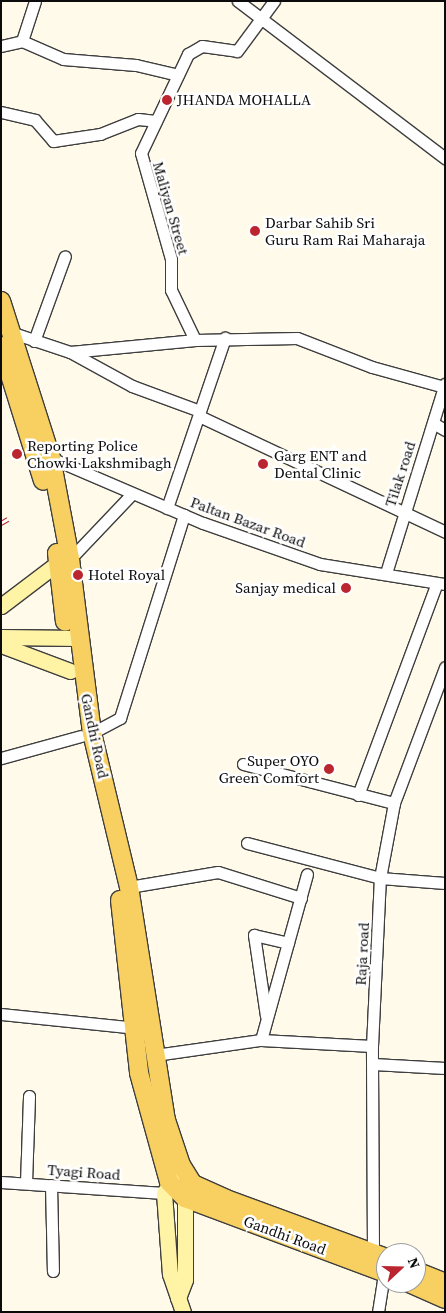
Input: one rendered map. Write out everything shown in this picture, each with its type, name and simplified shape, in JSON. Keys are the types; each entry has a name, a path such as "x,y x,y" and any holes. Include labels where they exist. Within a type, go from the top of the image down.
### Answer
{"main road":[{"name":"Gandhi Road","path":"2,304 5,350 39,462 65,561"},
{"name":"Gandhi Road","path":"5,350 51,458 86,735 119,897 136,1028 139,1073 166,1187"},
{"path":"1,606 65,561"},
{"path":"1,637 73,638"},
{"name":"Gandhi Road","path":"73,638 70,670 86,735 129,887 166,1120 189,1191 376,1262"},
{"path":"1,645 70,670"},
{"path":"180,1305 170,1274 166,1187 181,1165"},
{"path":"166,1187 189,1191 186,1280 180,1305"},
{"path":"426,1274 445,1283"},
{"path":"426,1291 445,1299"}],"street":[{"path":"22,40 35,1"},
{"path":"238,1 262,23 445,158"},
{"path":"262,23 274,1"},
{"name":"Maliyan Street","path":"195,340 170,290 171,259 141,159 156,121 178,75 194,50 209,46 237,52 262,23"},
{"path":"1,46 22,40 63,59 136,65 178,75"},
{"path":"1,112 35,120 53,142 100,134 138,119 156,121"},
{"path":"34,341 66,256"},
{"path":"167,508 225,338"},
{"path":"70,352 225,338 297,338 372,367 444,386"},
{"path":"5,350 34,341 70,352 132,386 199,414 403,510 445,532"},
{"name":"Tilak road","path":"386,574 403,510 444,386"},
{"path":"433,423 445,430"},
{"name":"Paltan Bazar Road","path":"51,458 184,515 320,564 441,584"},
{"path":"65,561 132,494"},
{"path":"1,758 86,735 120,718 184,515"},
{"path":"358,795 441,584"},
{"name":"Raja road","path":"381,1243 372,1046 380,878 394,803 445,667"},
{"path":"243,764 394,803"},
{"path":"247,843 380,878 445,883"},
{"path":"129,887 218,872 301,898"},
{"path":"261,1040 307,874"},
{"path":"266,1021 254,935 288,943"},
{"path":"1,1014 136,1028"},
{"path":"155,1055 261,1040 372,1046"},
{"path":"373,1064 445,1068"},
{"path":"26,1183 29,1096"},
{"name":"Tyagi Road","path":"1,1182 166,1187"},
{"path":"51,1185 53,1271"},
{"name":"Raja road","path":"378,1312 380,1293"}],"railway":[{"path":"1,523 8,519"}],"place":[{"name":"JHANDA MOHALLA","path":"167,100"},
{"name":"Darbar Sahib Sri Guru Ram Rai Maharaja","path":"255,231"},
{"name":"Reporting Police Chowki Lakshmibagh","path":"17,454"},
{"name":"Garg ENT and Dental Clinic","path":"263,464"},
{"name":"Hotel Royal","path":"78,575"},
{"name":"Sanjay medical","path":"346,588"},
{"name":"Super OYO Green Comfort","path":"329,769"}]}
